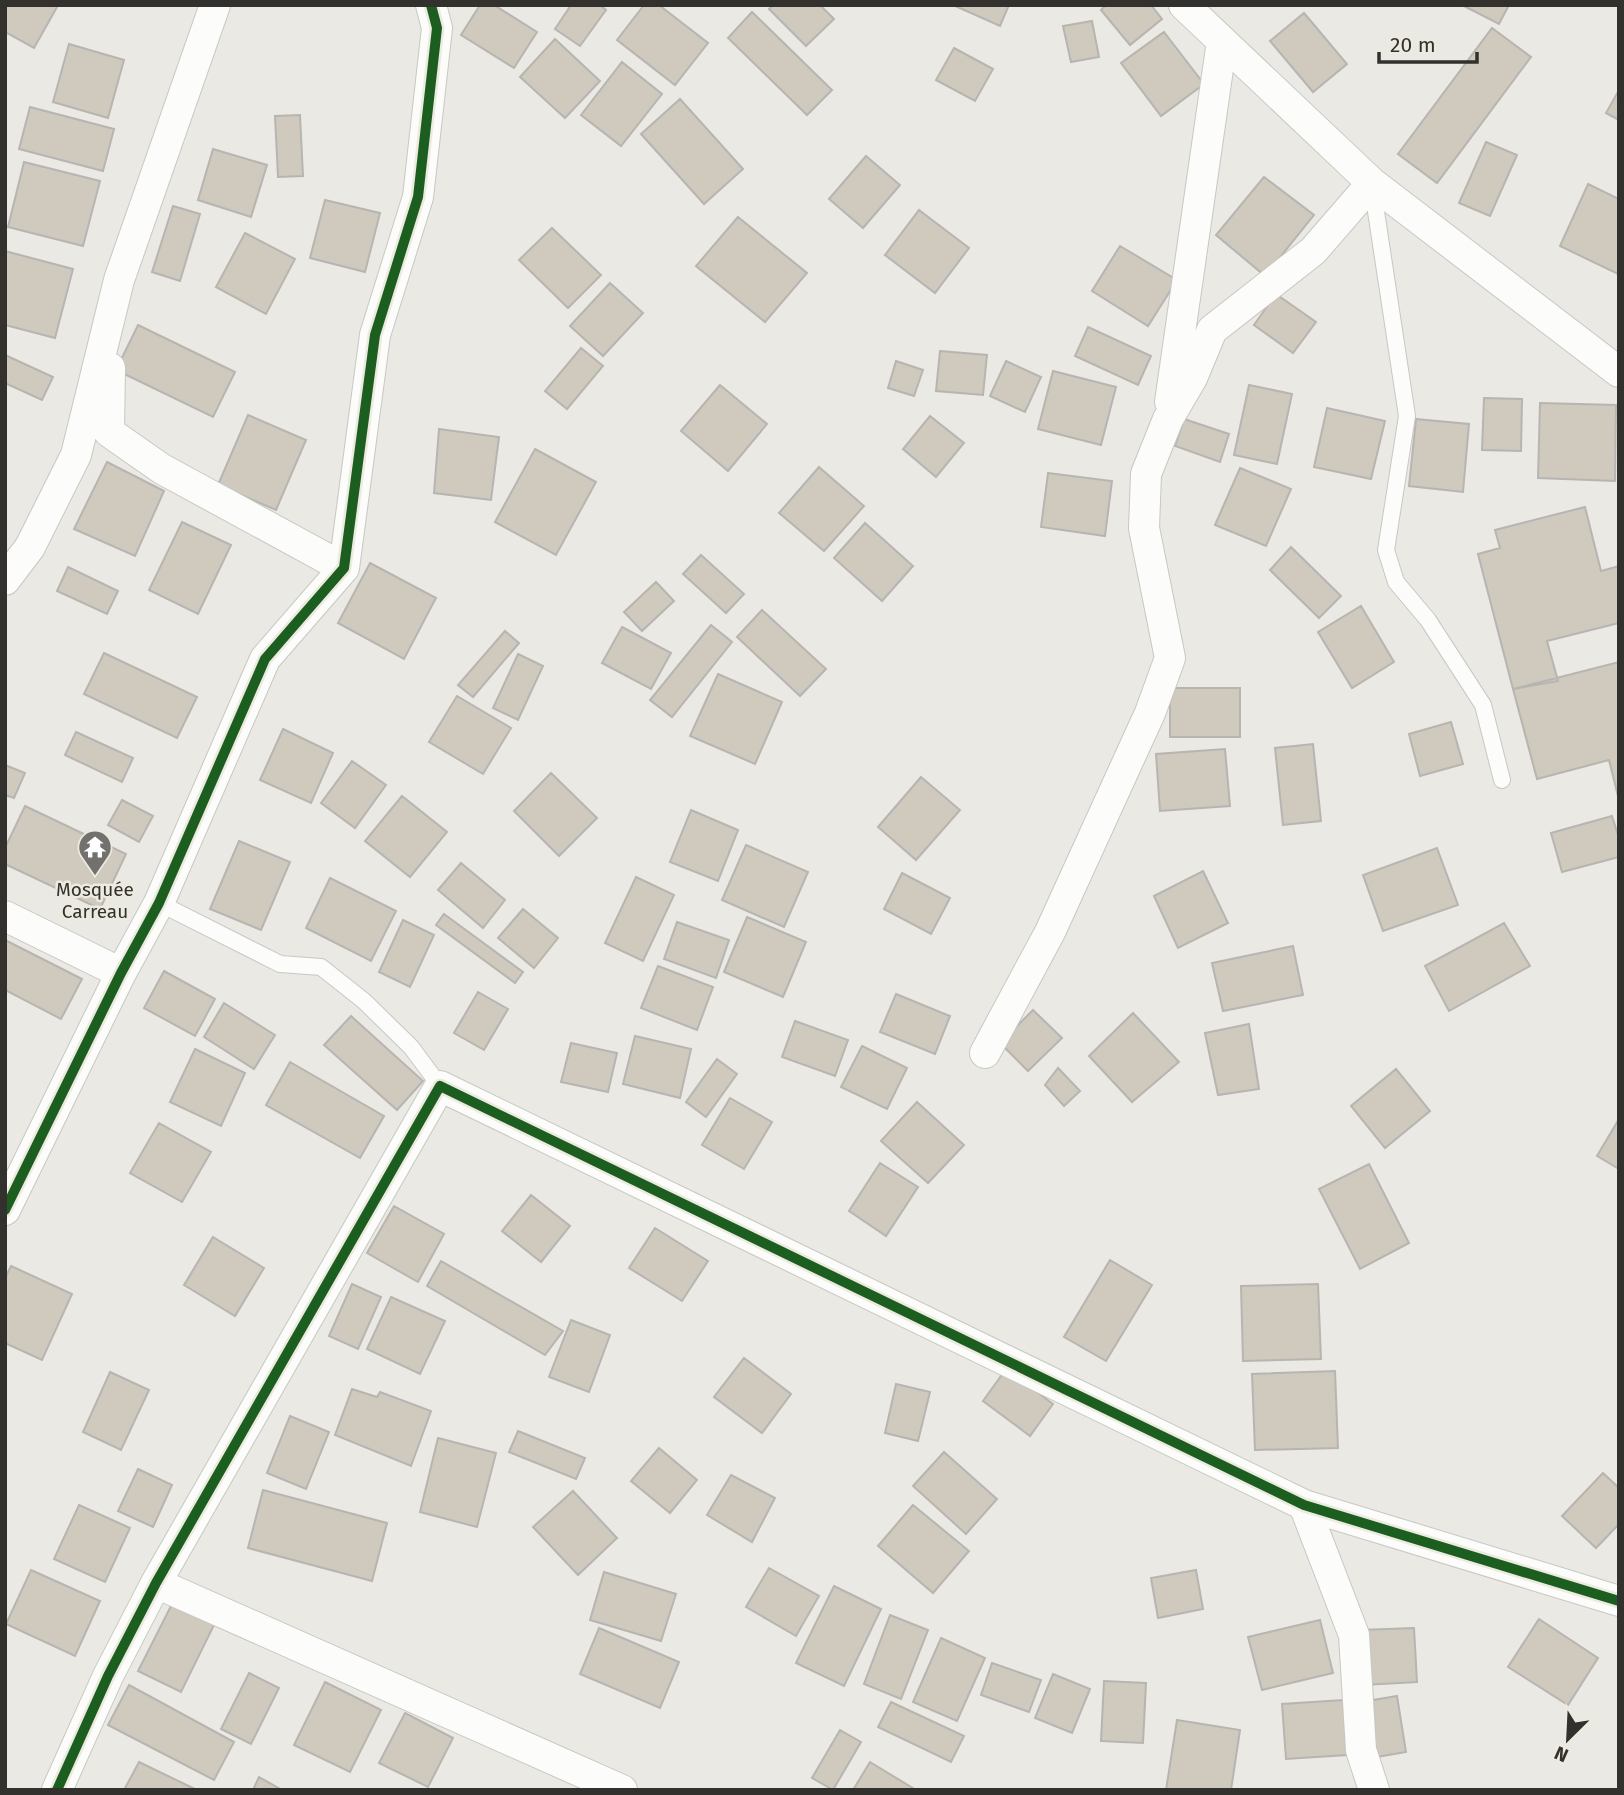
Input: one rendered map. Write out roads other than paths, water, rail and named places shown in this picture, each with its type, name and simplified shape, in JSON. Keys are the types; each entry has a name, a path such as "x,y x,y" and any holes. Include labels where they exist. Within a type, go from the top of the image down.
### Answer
{"street":[{"path":"5,580 30,547 76,456 119,280 215,5"},
{"path":"5,1210 121,973 159,903 265,659 344,568 375,335 418,197 437,28 431,5"},
{"path":"1184,5 1372,183 1619,372"},
{"path":"1168,419 1222,41"},
{"path":"985,1053 1050,932 1150,713 1170,658 1143,528 1146,474 1168,419 1192,377 1212,330 1313,251 1372,183"},
{"path":"112,311 109,432 162,469 344,568"},
{"path":"5,916 121,973"},
{"path":"57,1790 108,1676 156,1583 440,1086 1304,1505 1619,1601"},
{"path":"1304,1505 1353,1635 1361,1750 1374,1790"},
{"path":"156,1583 622,1790"}],"lane":[{"path":"1372,183 1407,416 1386,550 1396,582 1428,620 1483,705 1502,780"},
{"path":"159,903 280,964 321,967 364,1001 411,1047 440,1086"}],"place":[{"name":"Mosquée Carreau","path":"95,877"}]}
